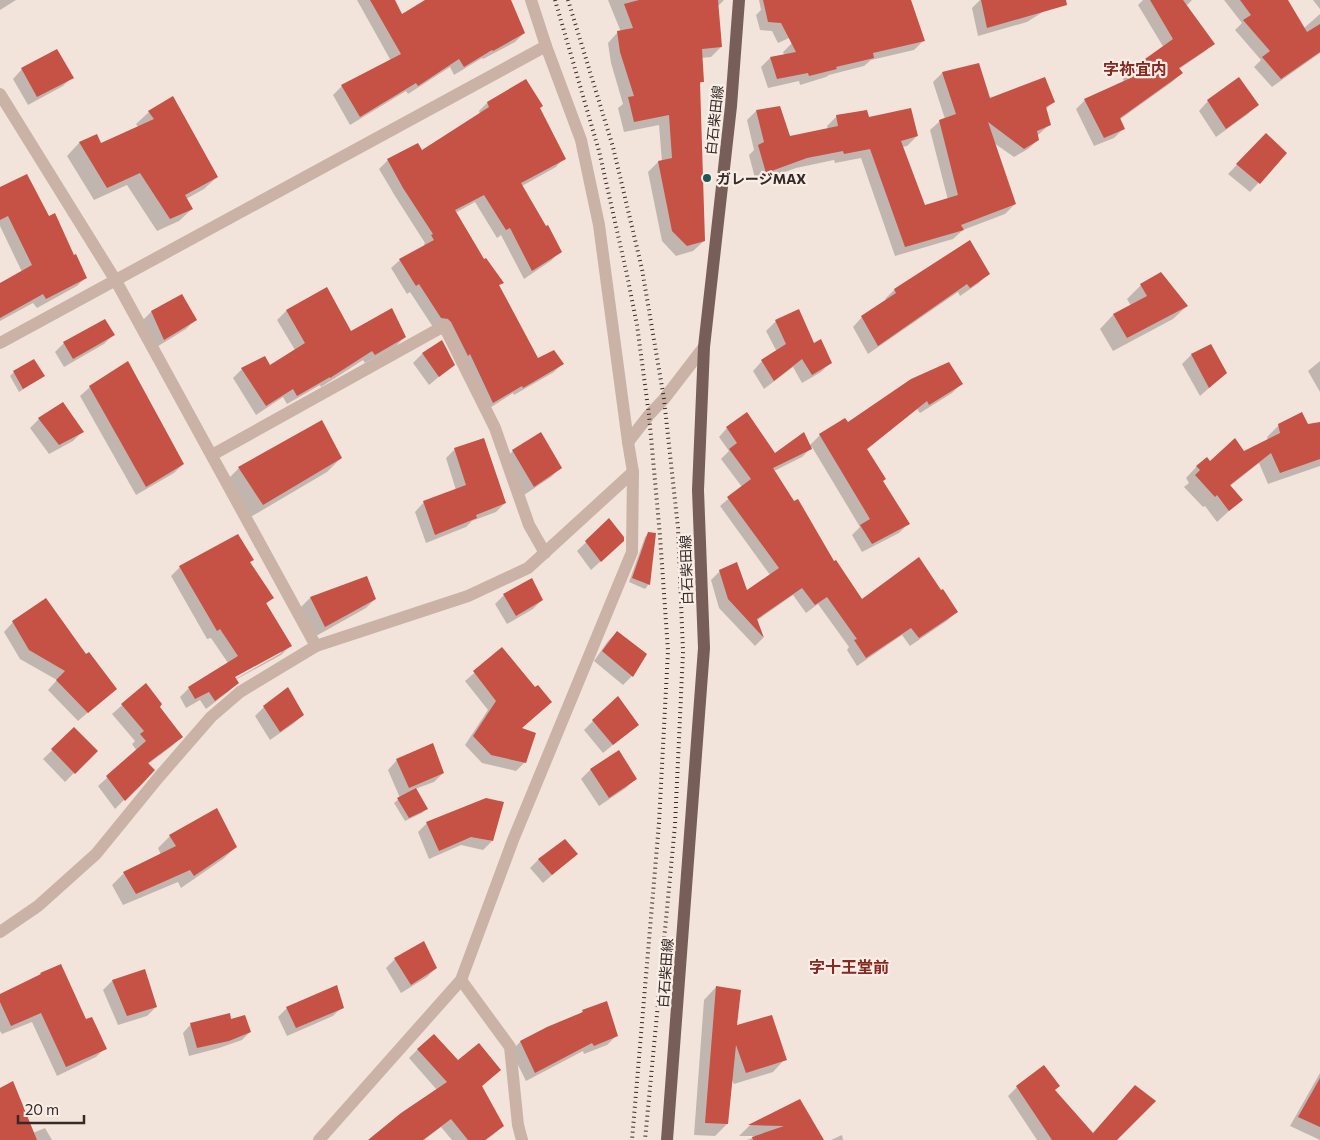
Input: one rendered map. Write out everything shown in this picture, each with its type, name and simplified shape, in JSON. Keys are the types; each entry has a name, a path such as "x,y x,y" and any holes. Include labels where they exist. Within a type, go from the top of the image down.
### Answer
{"main road":[{"name":"白石柴田線","path":"667,1140 704,648 698,490 704,347 729,125 739,0"}],"street":[{"path":"319,1140 461,980 513,840 632,552 633,472 599,226 581,140 531,0"},
{"path":"0,343 546,46"},
{"path":"0,94 116,281 316,646"},
{"path":"212,455 444,326 495,428 529,525 545,552"},
{"path":"628,442 704,347"},
{"path":"0,932 38,906 96,854 211,717 240,692 316,646 468,596 528,568 633,472"},
{"path":"461,980 510,1047 518,1125 522,1140"}],"building":[{"path":"370,0 395,0 402,14 425,0 511,0 525,33 464,67 459,59 418,86 416,83 360,117 341,85 401,54"},
{"path":"639,0 718,0 722,47 702,49 704,82 700,82 705,241 687,246 672,231 658,161 672,158 669,115 634,122 628,97 634,96 620,52 617,31 633,28 624,4"},
{"path":"763,0 911,0 925,41 873,53 874,58 836,67 837,69 809,76 808,73 777,79 770,57 796,52 781,23 768,22"},
{"path":"981,0 1066,0 1067,5 987,28"},
{"path":"1150,0 1183,0 1215,44 1179,68 1183,73 1120,118 1125,129 1104,138 1084,99 1135,76 1131,69 1173,39"},
{"path":"1240,0 1288,0 1307,32 1320,24 1320,52 1281,79 1262,57 1270,51 1243,20 1251,15"},
{"path":"57,49 74,78 37,97 21,68"},
{"path":"979,63 990,98 1045,77 1055,102 1046,107 1051,125 1037,131 1039,140 1024,149 988,122 1016,204 961,225 964,230 905,247 870,149 844,154 843,151 807,158 766,173 758,145 764,142 756,110 780,106 790,136 838,126 836,115 867,110 869,117 911,108 918,136 901,141 925,205 958,195 939,120 956,114 942,72"},
{"path":"1239,77 1259,105 1226,129 1207,100"},
{"path":"526,79 543,106 540,108 566,159 521,183 546,226 548,225 562,252 532,271 510,228 506,230 484,195 455,210 484,259 486,258 504,283 499,285 538,358 554,350 564,364 493,403 470,354 468,356 451,322 448,319 441,318 419,284 416,286 399,259 434,240 431,235 433,234 403,188 387,159 418,143 422,150 489,107 487,102"},
{"path":"173,96 218,177 185,195 193,209 170,219 140,173 107,188 79,142 97,134 101,143 154,119 148,111"},
{"path":"1266,133 1287,153 1260,184 1236,164"},
{"path":"27,174 49,216 55,213 74,255 76,254 87,278 46,299 43,294 0,318 0,283 32,265 8,216 0,220 0,187"},
{"path":"970,240 990,274 970,288 967,284 878,346 861,316 896,293 894,289"},
{"path":"1161,272 1188,306 1127,338 1113,314 1147,296 1140,284"},
{"path":"327,287 351,331 392,308 406,337 375,355 372,351 330,378 297,396 293,389 266,406 241,368 265,356 270,365 305,343 286,310"},
{"path":"182,294 197,320 164,340 151,311"},
{"path":"799,309 814,343 821,339 832,363 812,375 802,359 774,381 761,360 786,344 775,320"},
{"path":"105,319 115,335 73,359 63,342"},
{"path":"442,340 455,365 439,377 422,353"},
{"path":"1211,344 1227,373 1209,388 1191,354"},
{"path":"34,359 45,376 23,389 13,371"},
{"path":"128,361 184,464 146,487 89,386"},
{"path":"949,362 963,384 929,405 927,401 867,449 886,479 883,481 910,524 872,544 860,525 870,519 819,434 845,418 848,422 911,379"},
{"path":"63,402 84,432 59,445 38,418"},
{"path":"747,412 775,453 804,432 812,449 773,468 794,501 798,499 834,561 836,560 862,599 919,557 958,612 919,638 911,628 866,658 854,640 857,639 827,597 815,605 802,588 757,619 764,638 728,599 719,570 737,562 747,590 779,568 727,497 751,479 729,449 737,443 726,427"},
{"path":"1302,412 1308,424 1320,422 1320,459 1280,473 1271,453 1230,485 1243,500 1229,511 1217,495 1215,497 1195,475 1200,470 1196,466 1207,457 1210,461 1235,438 1244,451 1280,433 1278,424"},
{"path":"322,420 342,458 263,505 238,467"},
{"path":"541,432 562,468 534,487 512,450"},
{"path":"484,438 506,503 476,515 477,518 435,535 423,501 466,485 454,448"},
{"path":"609,518 624,537 624,541 601,562 585,541"},
{"path":"648,532 656,533 650,585 632,578"},
{"path":"238,534 254,560 250,562 274,598 266,603 292,646 235,677 239,683 215,701 209,692 195,699 188,687 238,656 220,629 217,631 179,566"},
{"path":"367,576 376,599 325,627 310,597"},
{"path":"532,578 543,600 516,616 503,594"},
{"path":"46,598 86,654 89,652 117,689 88,713 56,680 65,671 29,650 12,621"},
{"path":"617,631 647,654 633,677 602,651"},
{"path":"502,647 535,687 538,685 552,702 522,728 536,733 526,763 491,755 473,736 496,701 473,671"},
{"path":"146,683 162,704 160,707 183,737 148,763 155,770 125,801 106,776 146,741 140,734 144,731 121,704"},
{"path":"288,687 304,715 280,732 263,706"},
{"path":"618,696 639,725 613,745 592,720"},
{"path":"74,727 98,751 75,774 51,749"},
{"path":"433,743 444,773 409,788 396,759"},
{"path":"619,750 637,779 609,798 590,769"},
{"path":"416,788 428,809 409,818 397,798"},
{"path":"486,798 504,802 493,841 471,837 439,851 426,822"},
{"path":"217,808 237,847 194,876 190,870 136,894 123,872 176,846 169,835"},
{"path":"565,839 578,854 552,875 538,859"},
{"path":"424,941 437,968 411,985 394,958"},
{"path":"61,964 86,1019 92,1017 107,1049 66,1067 41,1013 11,1026 0,1002 0,994"},
{"path":"145,969 157,1007 127,1016 112,980"},
{"path":"337,985 344,1008 296,1028 286,1007"},
{"path":"716,986 741,990 737,1025 772,1015 787,1060 746,1073 736,1045 728,1124 705,1123"},
{"path":"607,1001 618,1036 594,1046 592,1043 535,1073 520,1041 583,1012 582,1010"},
{"path":"230,1013 231,1019 245,1015 251,1032 229,1041 197,1048 190,1023"},
{"path":"434,1034 458,1060 479,1043 501,1070 482,1086 504,1126 485,1140 468,1140 451,1119 423,1140 368,1140 401,1113 447,1082 417,1049"},
{"path":"1044,1065 1060,1086 1055,1090 1093,1133 1135,1085 1156,1101 1117,1140 1052,1140 1016,1086"},
{"path":"1320,1078 1320,1127 1298,1117"},
{"path":"13,1081 37,1140 0,1140 0,1088"},
{"path":"800,1099 824,1140 753,1140 752,1137 784,1126 748,1125"}],"railway":[{"path":"555,0 599,151 637,325 649,415 668,651 659,823 632,1140"},
{"path":"568,0 613,147 642,269 664,399 678,528 683,652 675,825 645,1140"}],"place":[{"name":"ガレージMAX","path":"707,178"}],"district":[{"name":"字祢宜内","path":"1135,68"},
{"name":"字十王堂前","path":"849,966"}]}
